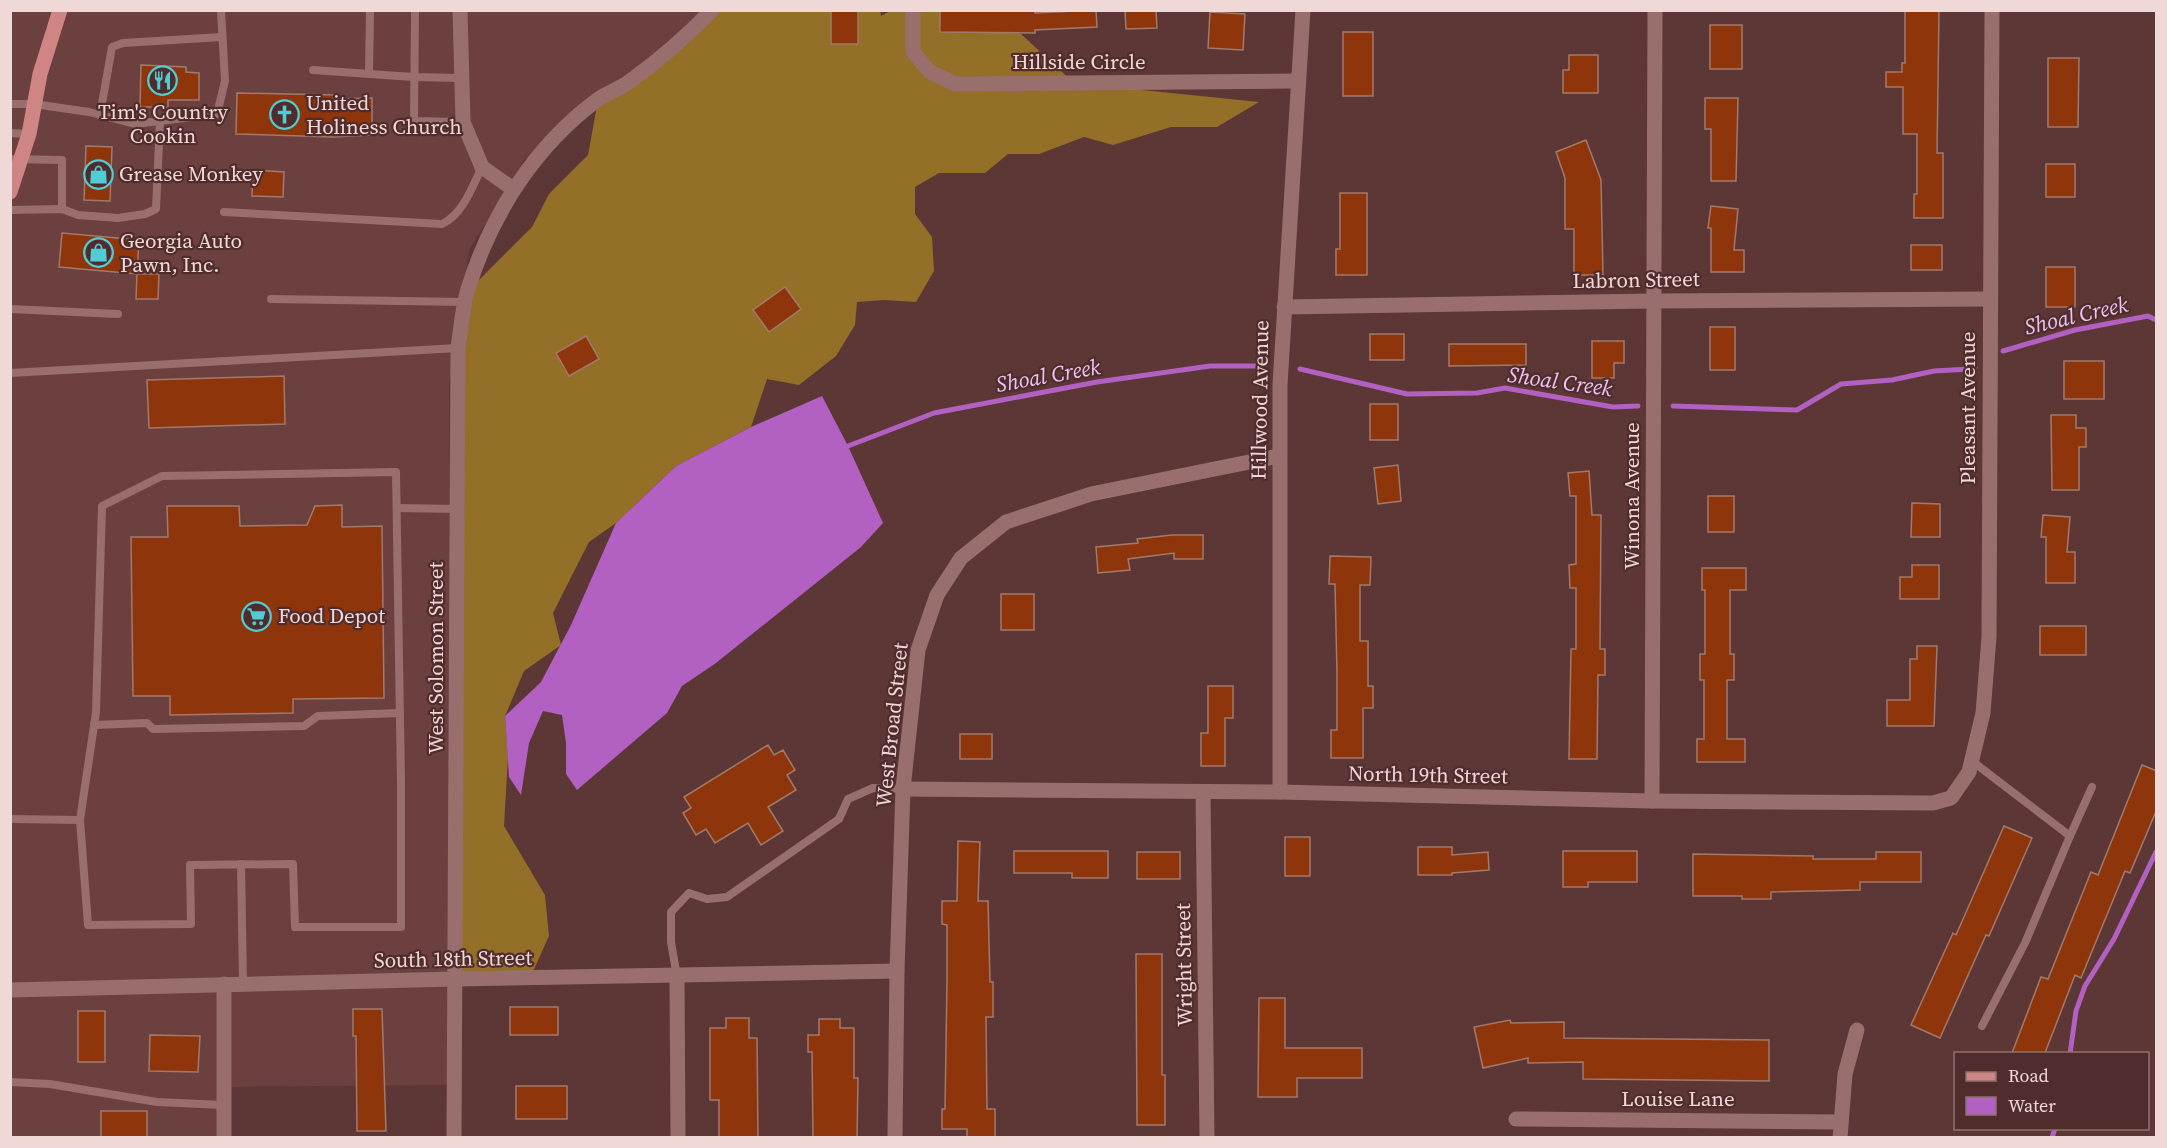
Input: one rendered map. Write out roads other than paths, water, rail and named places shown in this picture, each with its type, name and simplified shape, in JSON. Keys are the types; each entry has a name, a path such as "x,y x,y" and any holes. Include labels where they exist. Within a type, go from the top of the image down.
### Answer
{"main road":[{"path":"10,192 16,159 29,134 40,74 60,10"}],"street":[{"path":"460,10 460,78 463,122 482,167 513,189"},
{"name":"West Solomon Street","path":"454,1137 458,348 467,292 485,242 513,189 536,157 560,132 597,100 628,82 697,26 712,10"},
{"name":"Hillside Circle","path":"913,10 913,52 930,72 955,84 1297,81"},
{"name":"Hillwood Avenue","path":"1280,792 1279,456 1284,306 1303,10"},
{"name":"Winona Avenue","path":"1652,801 1655,10"},
{"name":"Pleasant Avenue","path":"1951,798 1970,772 1983,713 1989,637 1992,10"},
{"name":"Labron Street","path":"1284,306 1989,299"},
{"name":"West Broad Street","path":"895,1137 897,971 903,789 918,650 938,596 961,558 1006,522 1090,494 1279,456"},
{"name":"North 19th Street","path":"903,789 1280,792 1652,801 1933,804 1951,798"},
{"name":"Wright Street","path":"1203,792 1207,1137"},
{"name":"South 18th Street","path":"10,990 897,971"},
{"path":"677,977 678,1137"},
{"path":"224,984 224,1137"},
{"path":"1840,1137 1845,1074 1857,1030"},
{"name":"Louise Lane","path":"1516,1119 1840,1122"}],"lane":[{"path":"10,104 34,104 100,115 135,124 217,114 225,81 222,10"},
{"path":"369,74 370,10"},
{"path":"415,10 414,121 463,122"},
{"path":"100,115 112,47 123,44 222,37"},
{"path":"313,70 460,78"},
{"path":"10,210 62,209 78,215 118,218 145,214 156,209 160,121"},
{"path":"10,133 29,134"},
{"path":"16,159 62,160 62,209"},
{"path":"224,212 442,224 453,219 466,200 482,167"},
{"path":"271,299 465,302"},
{"path":"10,309 118,314"},
{"path":"10,373 458,348"},
{"path":"396,472 397,508 401,927 295,927 293,864 190,865 191,924 88,925 80,820 94,725 102,506 162,476 396,472"},
{"path":"397,508 457,509"},
{"path":"94,725 147,723 153,729 304,726 318,716 400,713"},
{"path":"1972,761 2070,836"},
{"path":"1982,1026 2025,943 2092,787"},
{"path":"677,977 671,942 672,912 689,893 707,899 727,897 839,819 848,799 873,788 903,789"},
{"path":"10,819 80,820"},
{"path":"241,864 243,984"},
{"path":"10,1082 50,1084 157,1102 224,1105"}],"water":[{"path":"822,396 883,523 861,547 716,663 682,686 667,713 577,790 566,774 566,743 562,715 543,711 529,743 521,795 509,777 505,716 541,682 571,625 616,523 676,466 751,427"}],"waterway":[{"name":"Shoal Creek","path":"2003,351 2075,330 2148,316 2156,320"},
{"name":"Shoal Creek","path":"848,446 934,413 1097,382 1210,366 1261,366"},
{"name":"Shoal Creek","path":"1673,406 1797,410 1841,384 1892,380 1934,371 1975,367"},
{"name":"Shoal Creek","path":"1300,369 1407,394 1477,393 1505,388 1613,407 1638,406"},
{"path":"2070,1052 2076,1011 2085,986 2114,939 2156,852"},
{"path":"2052,1138 2054,1130"}],"place":[{"name":"Tim's Country Cookin","path":"163,81"},
{"name":"United Holiness Church","path":"285,115"},
{"name":"Grease Monkey","path":"98,174"},
{"name":"Georgia Auto Pawn, Inc.","path":"99,253"},
{"name":"Food Depot","path":"257,616"}]}
